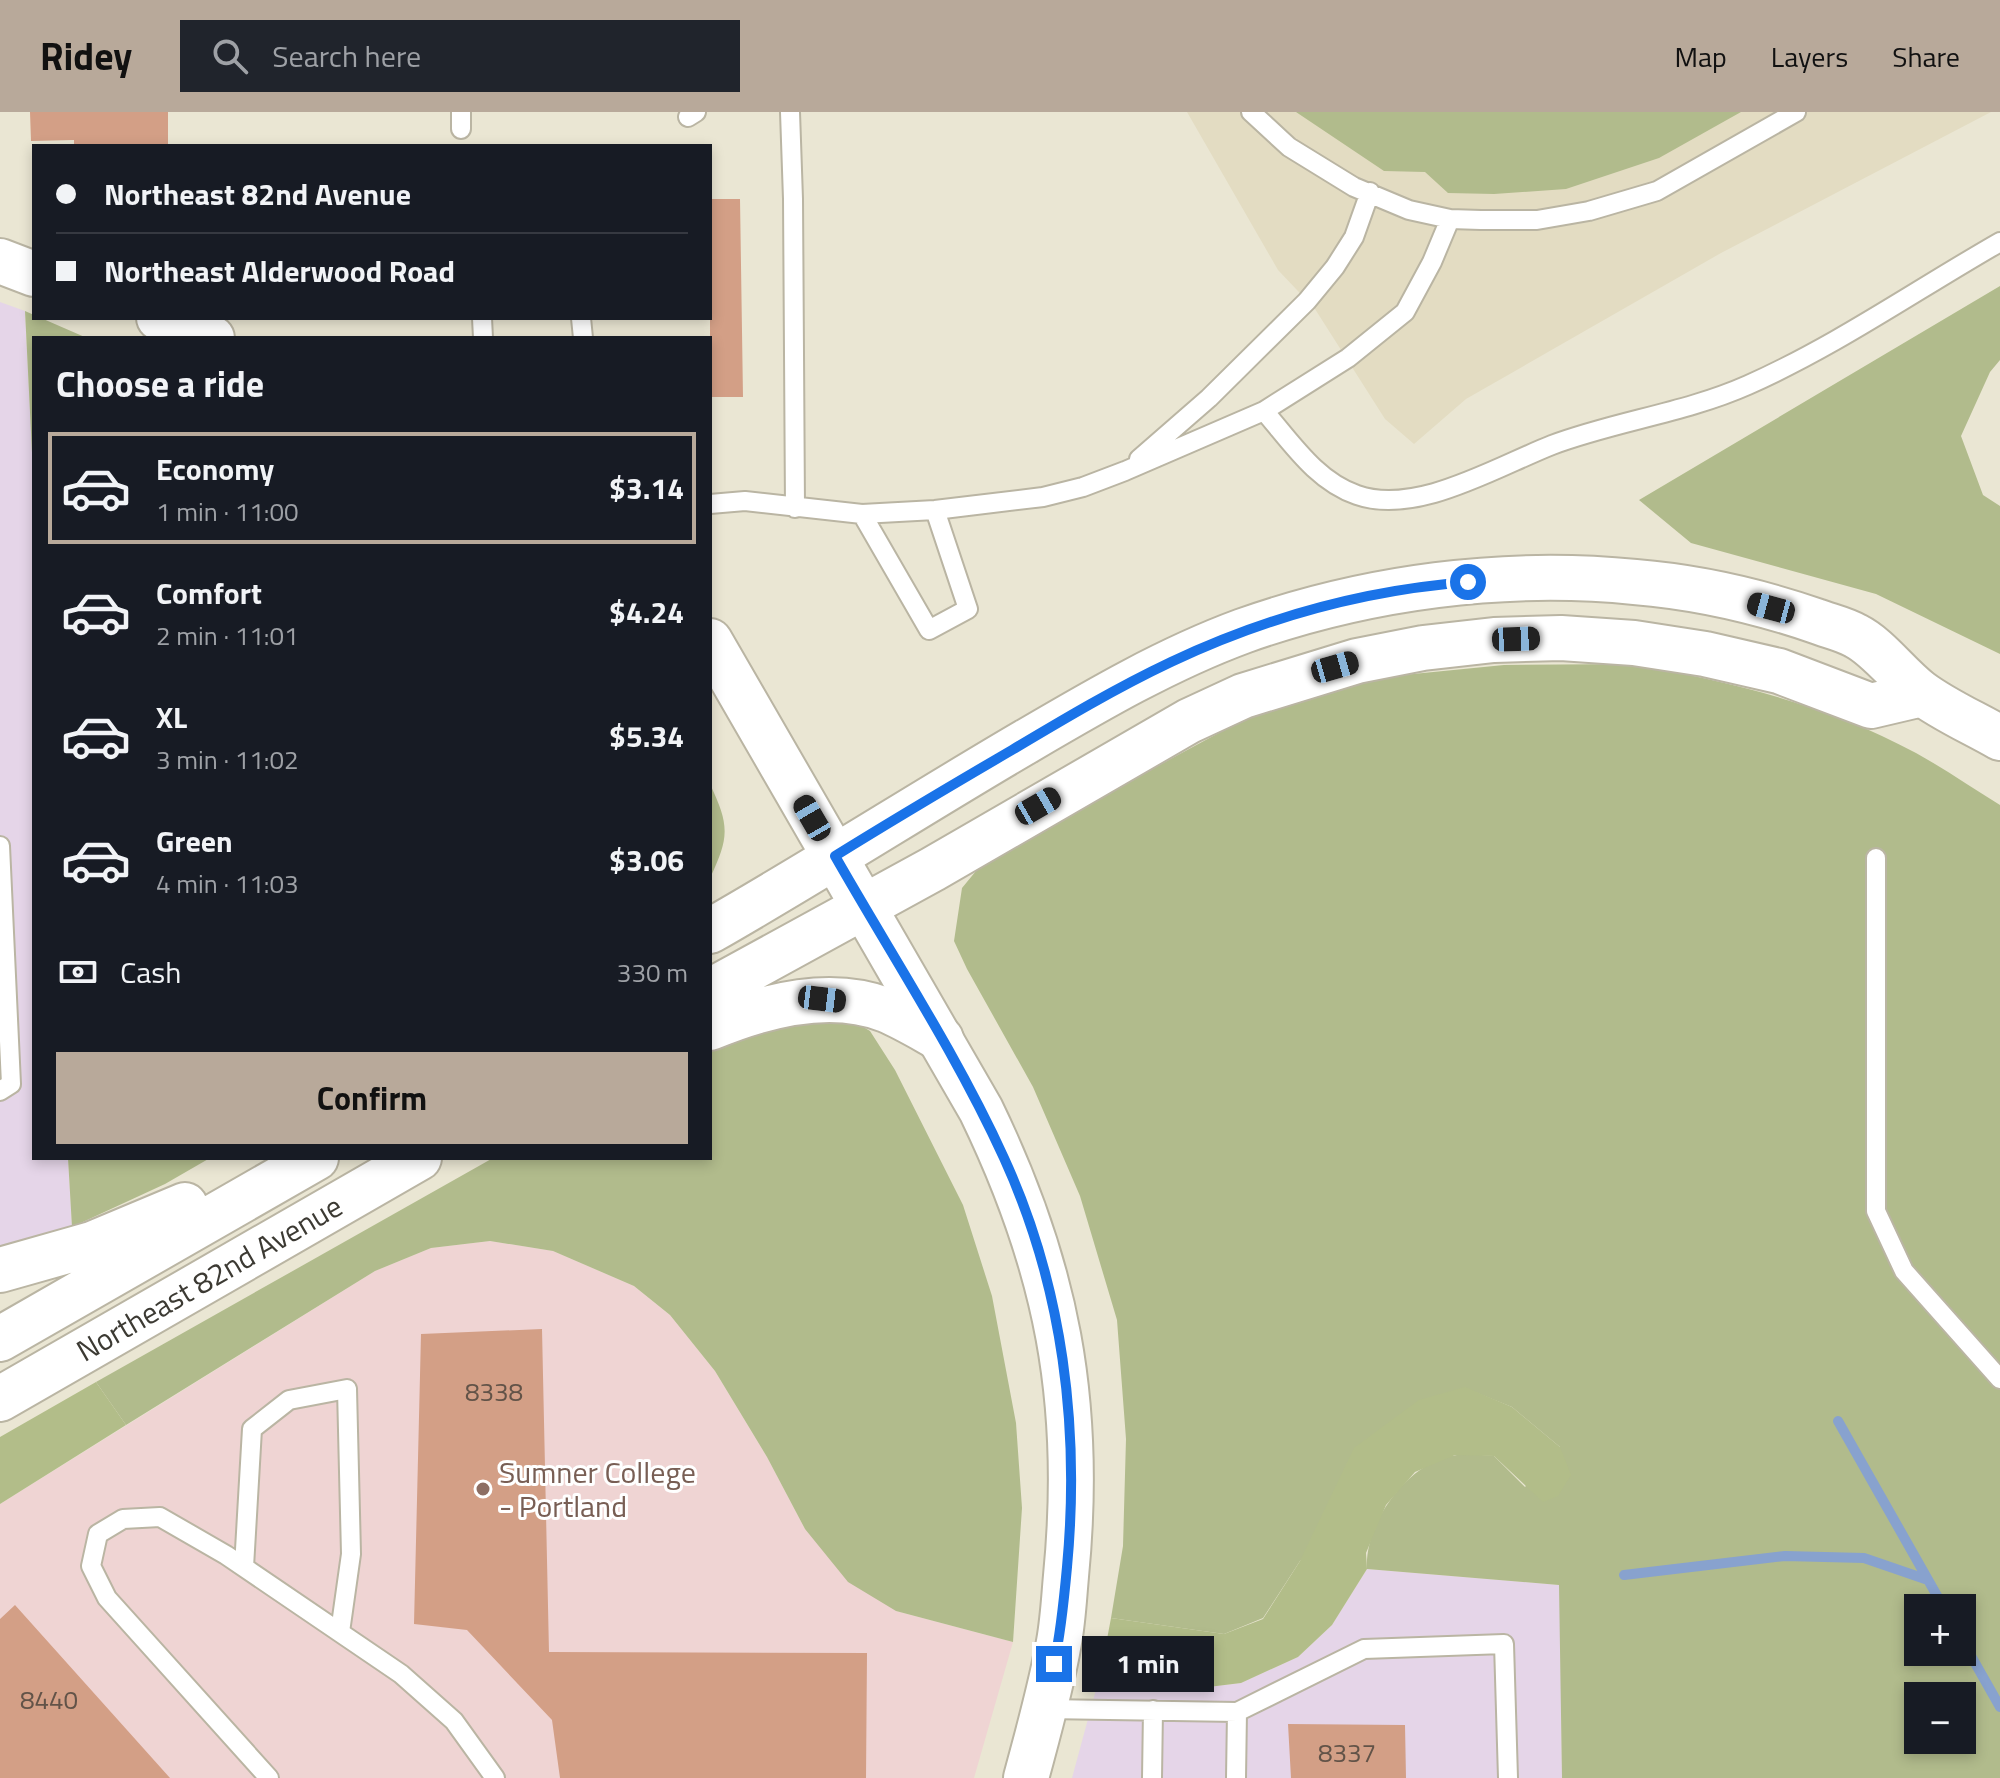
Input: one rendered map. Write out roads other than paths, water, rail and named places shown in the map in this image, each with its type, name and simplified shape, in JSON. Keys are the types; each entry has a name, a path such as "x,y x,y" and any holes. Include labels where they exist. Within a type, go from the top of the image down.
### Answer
{"main road":[{"path":"0,261 32,273"},
{"path":"164,320 207,336"},
{"path":"712,930 1109,693 1172,661 1240,632 1304,611 1442,584 1521,578 1600,578 1728,596 1793,613 1857,636 1922,694 2000,738"},
{"path":"712,990 1189,721 1243,696 1291,679 1397,653 1494,640 1561,638 1634,643 1705,654 1779,671 1871,706 1922,694"},
{"path":"712,644 988,1123 1024,1208 1055,1314 1067,1378 1072,1443 1072,1515 1059,1641 1026,1778"},
{"path":"712,1027 758,1012 822,999 884,1009 941,1039"},
{"path":"0,1270 92,1244 301,1160"},
{"name":"Northeast 82nd Avenue","path":"0,1339 313,1160"},
{"name":"Northeast 82nd Avenue","path":"0,1399 416,1160"}],"lane":[{"path":"790,112 795,508"},
{"path":"1251,112 1289,147 1354,187 1409,210 1450,219 1537,220 1657,191 1796,112"},
{"path":"1125,471 1209,398 1307,301 1335,267 1354,237 1370,192"},
{"path":"712,504 745,501 862,514 935,510 1043,497 1083,487 1125,471 1264,411 1348,358 1405,312 1432,262 1450,219"},
{"path":"1264,411 1324,479 1357,495 1391,501 1445,490 1616,423 1681,410 1746,386 1816,352 2000,242"},
{"path":"862,514 929,630 968,609 935,510"},
{"path":"0,846 11,1084 0,1091"},
{"path":"1876,858 1876,1211 1904,1271 2000,1379"},
{"path":"244,1567 252,1429 289,1400 347,1389 351,1554 340,1632"},
{"path":"269,1778 107,1598 91,1566 98,1534 123,1519 160,1517 244,1567 401,1674 454,1721 495,1778"},
{"path":"1045,1709 1237,1712 1364,1649 1504,1644 1508,1778"},
{"path":"1152,1778 1153,1710"},
{"path":"1236,1778 1237,1712"}],"waterway":[{"path":"1838,1421 1936,1594"},
{"path":"1624,1575 1785,1556 1864,1558 1928,1580"},
{"path":"1976,1665 2000,1707"}],"place":[{"name":"Sumner College - Portland","path":"483,1489"}]}
